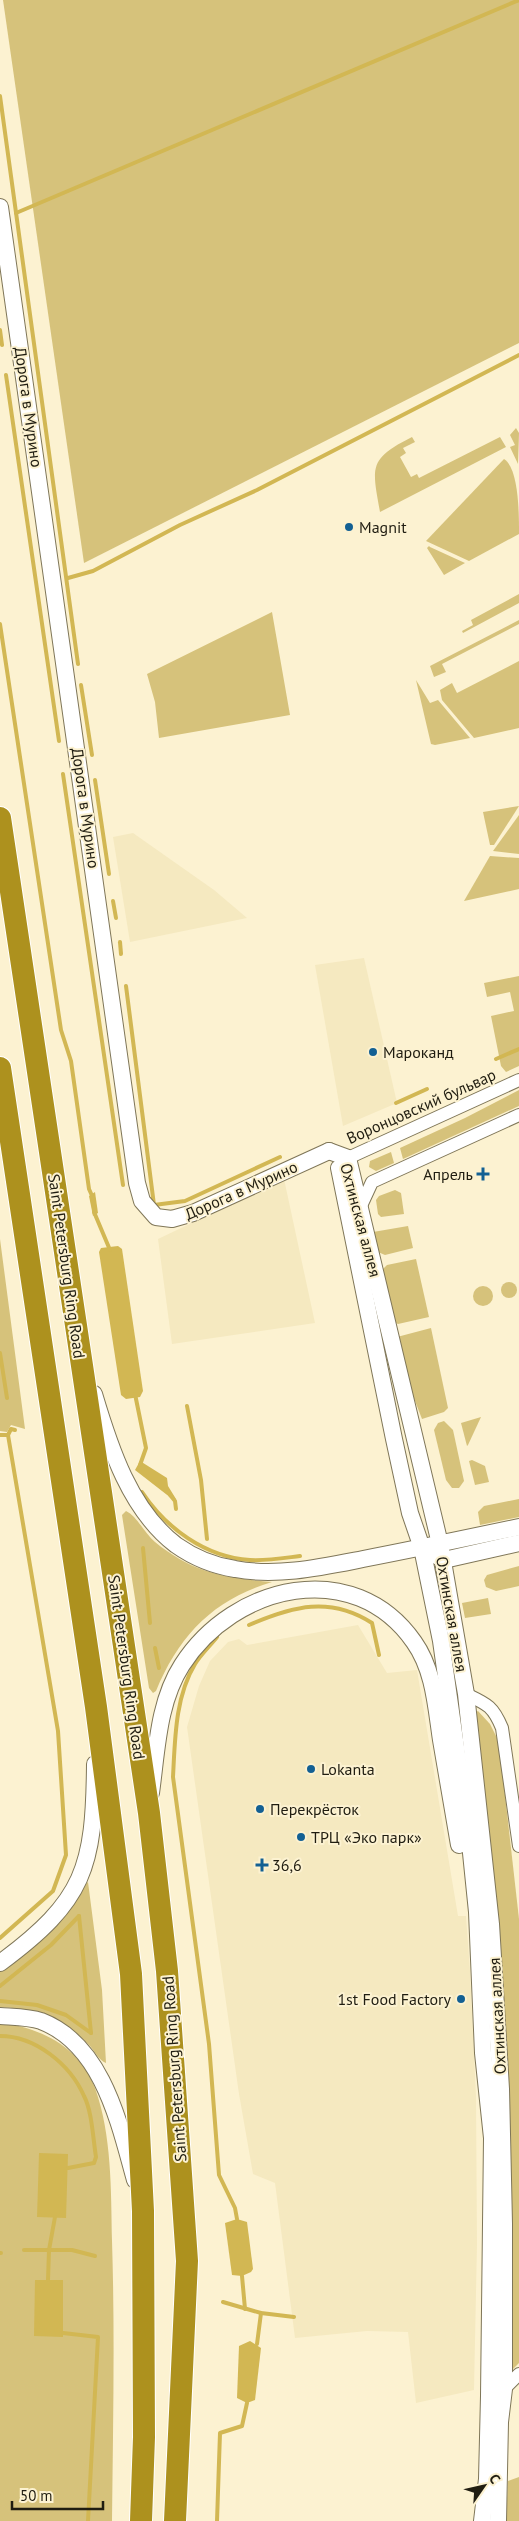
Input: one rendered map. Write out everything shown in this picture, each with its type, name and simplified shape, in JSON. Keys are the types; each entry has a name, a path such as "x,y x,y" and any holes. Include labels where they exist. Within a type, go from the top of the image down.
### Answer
{"highway":[{"name":"Saint Petersburg Ring Road","path":"0,818 149,1813 167,1970 187,2261 175,2521"},
{"path":"0,1068 96,1707 131,1974 144,2211 144,2437 140,2521"}],"street":[{"name":"Дорога в Мурино","path":"0,207 137,1182 142,1201 156,1217 172,1219 193,1214 329,1151"},
{"name":"Воронцовский бульвар","path":"348,1159 519,1080"},
{"path":"360,1208 372,1182 519,1115"},
{"name":"Охтинская аллея","path":"329,1151 348,1159"},
{"name":"Охтинская аллея","path":"348,1159 442,1552 466,1694 492,1924 501,2089 504,2224 504,2389 493,2482"},
{"name":"Охтинская аллея","path":"348,1159 398,1457 410,1513 422,1548 451,1702 471,1852 477,1912 477,1955 492,2138 493,2482"},
{"path":"348,1159 354,1160 353,1167 356,1175 372,1182"},
{"path":"77,1337 98,1406 126,1481 149,1518 176,1544 193,1556 235,1569 270,1572 325,1566 422,1548 442,1552 519,1543"},
{"path":"442,1552 519,1527"},
{"path":"149,1813 160,1728 168,1696 182,1666 213,1629 232,1614 258,1602 307,1589 348,1592 389,1614 416,1644 431,1680 477,1955"},
{"path":"466,1694 495,1710 502,1728 519,1846"},
{"path":"0,1962 34,1938 51,1921 76,1888 87,1860 95,1798 96,1707"},
{"path":"0,2016 42,2022 80,2047 97,2072 111,2104 144,2211"},
{"path":"504,2389 519,2374"},
{"path":"482,2521 493,2482"},
{"path":"493,2482 498,2521"}],"shaded area":[{"path":"3,0 519,0 519,343 84,563"},
{"path":"516,428 519,433 518,464 510,447 515,445 510,435"},
{"path":"412,437 415,442 403,448 406,453 400,457 411,477 417,474 419,478 500,437 506,447 380,512 375,484 376,466 387,452"},
{"path":"504,459 513,472 515,482 519,534 469,561 426,541"},
{"path":"429,546 465,563 444,575 427,548"},
{"path":"519,594 519,603 463,633 462,631 473,625 471,620"},
{"path":"272,612 290,715 159,738 155,702 147,674"},
{"path":"519,620 519,624 442,664 446,672 434,677 430,666"},
{"path":"519,661 519,728 474,738 442,700 440,690 452,683 457,693"},
{"path":"416,680 430,703 438,700 470,738 435,745 431,744"},
{"path":"519,806 494,845 490,845 483,812"},
{"path":"519,815 519,854 493,851"},
{"path":"133,833 214,890 247,918 130,942 113,837"},
{"path":"490,856 519,858 519,889 464,901"},
{"path":"364,958 397,1103 343,1126 315,965"},
{"path":"519,976 519,1066 506,1072 501,1066 491,1016 514,1011 510,992 487,997 484,983"},
{"path":"519,1090 519,1106 403,1159 400,1148 465,1118"},
{"path":"391,1152 394,1163 376,1171 369,1167 370,1161"},
{"path":"284,1179 315,1323 172,1344 158,1239"},
{"path":"395,1190 401,1193 404,1214 381,1217 378,1214 376,1200 379,1196"},
{"path":"95,1192 98,1213 93,1216 89,1196"},
{"path":"408,1226 413,1248 385,1255 378,1252 373,1232"},
{"path":"0,1239 25,1429 11,1425 7,1432 0,1431"},
{"path":"118,1246 122,1249 143,1391 140,1397 126,1399 121,1395 99,1252 101,1248"},
{"path":"416,1259 429,1317 398,1324 394,1322 383,1269 387,1265"},
{"path":"509,1282 517,1290 509,1298 501,1290"},
{"path":"483,1286 490,1289 493,1296 490,1303 483,1306 476,1303 473,1296 476,1289"},
{"path":"431,1328 448,1408 444,1412 422,1419 403,1370 397,1337"},
{"path":"481,1417 468,1445 467,1446 461,1423"},
{"path":"444,1421 453,1430 464,1481 459,1488 452,1488 446,1480 434,1430 438,1423"},
{"path":"472,1460 485,1466 489,1482 475,1485 469,1461"},
{"path":"140,1461 167,1478 168,1486 176,1499 171,1498 135,1470"},
{"path":"519,1499 519,1517 480,1525 478,1512 484,1506"},
{"path":"126,1511 134,1517 155,1542 183,1561 224,1576 272,1582 233,1598 201,1622 176,1653 156,1691 153,1693 149,1688 122,1515"},
{"path":"519,1566 519,1586 496,1591 486,1587 484,1580 487,1575"},
{"path":"488,1598 491,1614 465,1618 462,1603"},
{"path":"358,1625 387,1673 417,1670 458,1916 466,1916 476,2096 477,2244 474,2390 416,2403 408,2332 367,2331 295,2338 275,2183 253,2174 239,2094 187,1727 199,1686 210,1661 228,1642 239,1639 247,1645"},
{"path":"478,1711 490,1724 499,1742 519,1919 519,2363 513,2369 511,2369 476,1712"},
{"path":"88,1882 102,1990 106,2063 99,2058 81,2037 60,2023 37,2013 0,2007 0,1969"},
{"path":"0,2023 30,2029 69,2050 88,2074 101,2106 110,2163 113,2276 112,2521 0,2521"},
{"path":"39,2153 68,2154 66,2218 37,2217"},
{"path":"237,2219 247,2222 253,2269 242,2276 232,2275 225,2223"},
{"path":"35,2280 63,2280 63,2337 34,2336"},
{"path":"250,2341 261,2348 255,2400 247,2403 237,2398 239,2346"},
{"path":"519,2477 519,2521 506,2521 508,2481"}],"waterway":[{"path":"16,213 519,0"},
{"path":"0,96 78,664"},
{"path":"0,330 2,345"},
{"path":"68,578 93,571 180,525 257,490 519,355"},
{"path":"6,375 59,741"},
{"path":"0,624 61,1030 71,1061 89,1189 93,1198"},
{"path":"81,685 92,755"},
{"path":"63,774 123,1185"},
{"path":"95,780 109,874"},
{"path":"113,901 116,918"},
{"path":"120,942 121,954"},
{"path":"126,986 154,1205 185,1201 280,1157"},
{"path":"496,1059 519,1049"},
{"path":"396,1103 427,1089"},
{"path":"94,1212 110,1250"},
{"path":"0,1353 7,1398"},
{"path":"135,1394 146,1448 140,1465"},
{"path":"187,1406 201,1480 207,1539"},
{"path":"8,1435 11,1429 15,1430"},
{"path":"0,1435 8,1435 58,1731 66,1855 53,1891 0,1938"},
{"path":"142,1492 175,1529 202,1547 233,1558 250,1560 269,1560 300,1556"},
{"path":"170,1495 175,1501 176,1509"},
{"path":"143,1548 150,1623"},
{"path":"249,1625 296,1609 311,1607 341,1609 372,1623 379,1655"},
{"path":"217,1637 195,1664 183,1690 177,1719 173,1777 209,2044 219,2175 235,2208 237,2219"},
{"path":"155,1648 159,1668"},
{"path":"79,1916 91,2033"},
{"path":"0,1986 51,1945 79,1916"},
{"path":"0,2001 37,2005 66,2015 91,2033"},
{"path":"0,2036 26,2041 50,2054 70,2073 78,2084 87,2102 91,2117 96,2157 94,2163 68,2168"},
{"path":"48,2280 49,2250 55,2217"},
{"path":"24,2250 72,2250 95,2256"},
{"path":"242,2276 245,2309"},
{"path":"223,2302 261,2313 294,2317"},
{"path":"257,2344 261,2313"},
{"path":"63,2333 98,2337 88,2521"},
{"path":"217,2521 220,2433 242,2426 247,2403"}],"place":[{"name":"Magnit","path":"349,527"},
{"name":"Мароканд","path":"373,1052"},
{"name":"Апрель","path":"483,1174"},
{"name":"Lokanta","path":"311,1769"},
{"name":"Перекрёсток","path":"260,1809"},
{"name":"ТРЦ «Эко парк»","path":"301,1837"},
{"name":"36,6","path":"262,1865"},
{"name":"1st Food Factory","path":"461,1999"}]}
